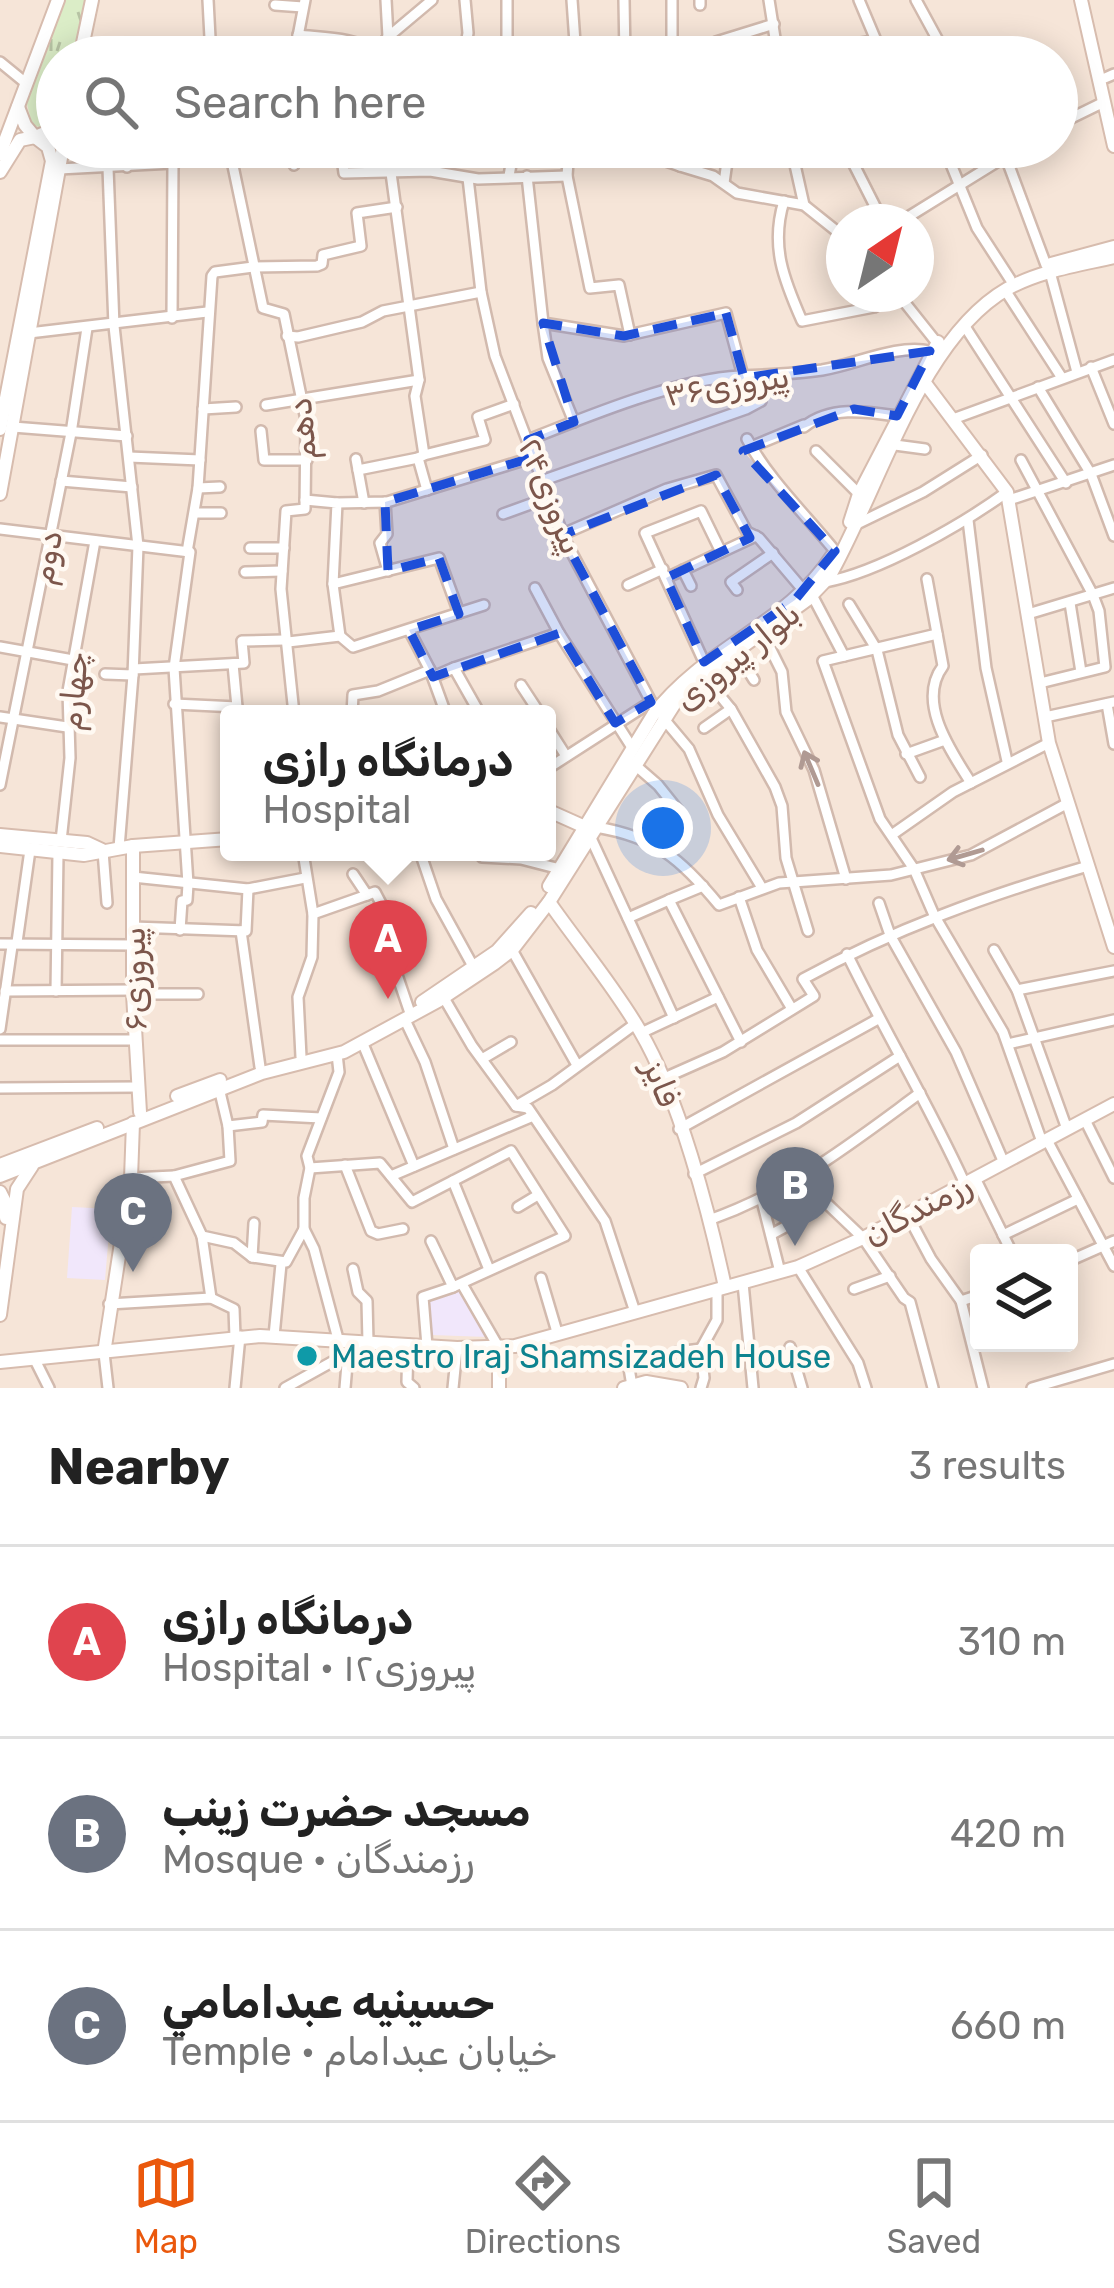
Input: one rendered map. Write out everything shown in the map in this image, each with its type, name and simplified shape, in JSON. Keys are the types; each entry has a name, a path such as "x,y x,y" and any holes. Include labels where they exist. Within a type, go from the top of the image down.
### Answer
{"street":[{"path":"45,36 58,0"},
{"path":"84,36 92,0"},
{"path":"208,0 210,36"},
{"path":"386,0 388,36"},
{"path":"389,36 418,4 432,0"},
{"path":"466,0 468,36"},
{"path":"507,0 507,36"},
{"path":"572,0 575,36"},
{"path":"625,0 625,36"},
{"path":"672,0 672,36"},
{"path":"769,0 775,36"},
{"path":"860,0 871,36"},
{"path":"916,0 936,36"},
{"path":"1086,0 1109,76 1114,114"},
{"path":"1086,0 1102,103 1114,146"},
{"path":"275,5 304,3 298,35 304,36"},
{"path":"735,36 774,24"},
{"path":"1,148 36,60"},
{"path":"0,62 27,84"},
{"path":"1078,115 1102,103"},
{"path":"0,172 20,140 35,137 18,106"},
{"path":"3,426 29,333 51,168"},
{"path":"0,494 3,426 59,169 118,168"},
{"path":"172,318 173,168"},
{"name":"دهم","path":"231,168 262,308 280,310 302,402 305,509 286,511 282,572 293,705"},
{"path":"343,168 344,173 430,171 468,178 567,176"},
{"path":"397,168 427,490"},
{"path":"509,176 510,168"},
{"path":"568,168 590,288 619,284 630,335"},
{"path":"685,168 751,198 804,206 826,223"},
{"path":"724,183 726,168"},
{"path":"796,168 804,206"},
{"path":"854,168 874,204"},
{"path":"952,168 977,228 1062,378"},
{"path":"928,204 982,168"},
{"path":"1011,168 1048,269 1077,372"},
{"path":"108,169 114,326 138,546 126,847"},
{"path":"526,176 548,358 574,422"},
{"name":"پیروزی۲۴","path":"468,178 488,330 563,534 657,710 689,749 718,815 762,888"},
{"path":"784,201 777,244 784,279 802,321 848,312"},
{"path":"180,930 188,884 174,668 198,488 207,312 215,272 317,266 323,255 361,246 356,213 397,207"},
{"name":"بلوار پیروزی","path":"704,669 762,632 808,593 836,551 859,494 934,347 1007,285 1114,248"},
{"name":"بلوار پیروزی","path":"1048,269 1114,257"},
{"path":"287,336 482,292"},
{"path":"29,333 207,312"},
{"path":"910,312 934,347"},
{"path":"543,322 630,335 726,313 746,376 761,401 544,480"},
{"path":"968,317 1066,483"},
{"name":"بلوار پیروزی","path":"590,830 657,710 704,669 824,582 938,355 968,317"},
{"name":"دوم","path":"0,785 71,433 87,328"},
{"name":"پیروزی۳۶","path":"528,440 660,394 934,347"},
{"path":"953,419 1114,361"},
{"path":"1091,367 1114,424"},
{"path":"266,405 419,380"},
{"path":"925,383 1008,496 1049,742 1114,946"},
{"path":"1038,387 1091,474 1114,536"},
{"path":"364,503 357,464 421,457 485,440 478,417 514,404"},
{"path":"203,409 236,407"},
{"path":"836,551 763,469 749,443 854,409 897,416"},
{"path":"3,426 127,436"},
{"path":"261,430 264,460 307,460"},
{"path":"895,445 925,449"},
{"path":"816,451 859,494"},
{"path":"857,524 982,455"},
{"path":"129,457 200,460"},
{"path":"305,500 386,502 534,457"},
{"path":"1021,460 1093,595 1105,667 1040,683"},
{"path":"824,582 848,578 1008,496 1039,493 1114,465"},
{"path":"563,534 668,489 716,475 747,532 808,593 844,656"},
{"path":"61,481 132,488"},
{"path":"898,503 899,485"},
{"path":"198,488 220,488"},
{"path":"503,514 550,497"},
{"path":"386,502 388,535 380,543 388,571"},
{"path":"337,503 333,584 340,636 353,647 484,605"},
{"path":"721,552 701,511 645,533 704,669 775,787 808,932"},
{"path":"195,513 221,513"},
{"path":"968,520 989,684 1007,761"},
{"path":"0,529 188,552"},
{"path":"628,585 683,570 756,536"},
{"name":"چهارم","path":"56,991 73,660 95,541"},
{"path":"250,548 284,548"},
{"path":"737,590 731,582 772,554"},
{"path":"333,584 439,558 459,614"},
{"path":"369,559 371,574"},
{"path":"683,570 691,586"},
{"path":"245,572 282,572"},
{"path":"927,579 943,666 934,678 935,711 945,740 971,783"},
{"path":"535,588 633,749"},
{"path":"1028,614 1114,588"},
{"path":"1070,603 1081,672"},
{"path":"849,604 877,650 891,713 920,777"},
{"path":"409,630 443,705"},
{"path":"762,632 782,672 786,712 814,770 846,879"},
{"path":"352,705 352,695 378,691 559,633"},
{"path":"937,634 823,661 880,819 914,869 934,915 1008,1044 1045,1141 1108,1244 1114,1266"},
{"path":"105,674 244,663 242,640 340,636"},
{"path":"0,647 73,660"},
{"path":"736,651 754,680"},
{"path":"233,664 236,705"},
{"path":"454,668 475,705"},
{"path":"521,685 534,705"},
{"path":"1045,717 1110,703 1114,744"},
{"path":"174,704 220,709"},
{"path":"704,728 731,709"},
{"path":"556,763 615,723 657,710"},
{"name":"بلوار پیروزی","path":"0,1176 260,1067 345,1043 444,998 512,950 549,902 634,764 657,710"},
{"path":"0,717 68,727"},
{"path":"556,740 566,756"},
{"path":"906,754 945,740"},
{"path":"892,834 1007,761 1049,742"},
{"path":"634,764 678,810"},
{"path":"556,814 590,830 631,833 658,846 689,869 719,904 762,888 914,869 994,846 1069,803"},
{"path":"590,830 674,1018"},
{"path":"0,835 60,848"},
{"path":"0,846 30,850 87,843 103,851 220,839"},
{"name":"پیروزی۶","path":"104,1353 136,1117 134,877 126,847"},
{"path":"0,1029 10,944 30,850"},
{"path":"103,851 107,903"},
{"name":"بلوار پیروزی","path":"201,1090 363,1044 474,968 528,919 572,858"},
{"path":"301,1057 298,998 312,957 313,914 303,861"},
{"path":"423,861 436,899 474,968"},
{"path":"529,861 560,869"},
{"path":"662,1079 741,1042 814,996 803,979 847,955 934,915 1088,866"},
{"path":"352,874 367,895"},
{"path":"134,877 248,889 305,878"},
{"path":"628,919 704,886"},
{"path":"133,927 246,931 248,889"},
{"path":"313,914 375,892 406,953 393,963 454,1149"},
{"path":"739,897 758,950 792,1009"},
{"path":"669,900 741,1042"},
{"name":"فایز","path":"549,902 638,1028 662,1079 709,1220 721,1288"},
{"path":"878,903 890,935 934,1010 1004,1163"},
{"path":"242,931 260,1067"},
{"path":"10,944 133,945"},
{"path":"512,950 577,1065"},
{"path":"994,950 1017,990 1067,1129"},
{"path":"847,955 878,1019 1008,1244"},
{"path":"1017,990 1114,970"},
{"path":"5,991 198,994"},
{"path":"515,1106 638,1028 674,1018 718,997"},
{"path":"444,998 515,1106 528,1108 605,1221 635,1312"},
{"path":"680,1129 878,1019"},
{"path":"1008,1044 1114,1020"},
{"path":"0,1040 135,1040"},
{"path":"482,1059 511,1042"},
{"path":"363,1044 414,1166"},
{"path":"337,1054 339,1072 308,1156 304,1229 345,1344 345,1388"},
{"path":"694,1174 796,1123 900,1056"},
{"path":"0,1088 137,1087"},
{"path":"130,1178 174,1176 230,1161 219,1088"},
{"path":"709,1220 762,1201 805,1177 920,1093"},
{"name":"رزمندگان","path":"0,1362 237,1337 499,1348 798,1267 1114,1105"},
{"path":"228,1126 262,1122 262,1114 321,1118"},
{"path":"391,1176 533,1116"},
{"name":"بلوار پیروزی","path":"0,1165 136,1117"},
{"path":"1084,1120 1110,1161 1114,1178"},
{"path":"310,1168 380,1163 412,1202 512,1151 565,1236 423,1297 427,1346"},
{"path":"4,1244 17,1189 38,1161"},
{"path":"345,1165 371,1231 403,1229"},
{"path":"174,1176 202,1236 211,1298"},
{"path":"805,1177 862,1238 910,1302 933,1388"},
{"path":"453,1181 488,1267"},
{"path":"0,1192 8,1208 1,1306"},
{"path":"518,1207 538,1195"},
{"path":"772,1234 796,1221 819,1196"},
{"path":"1003,1235 1078,1199"},
{"path":"762,1201 780,1272"},
{"path":"907,1214 961,1301 983,1388"},
{"path":"252,1257 254,1223"},
{"path":"202,1236 234,1243 252,1257 281,1264 304,1229"},
{"path":"431,1241 499,1348 499,1388"},
{"path":"1078,1257 1108,1244"},
{"path":"274,1336 281,1264"},
{"path":"798,1267 858,1363 866,1388"},
{"path":"352,1270 358,1292 367,1300 368,1342"},
{"path":"854,1289 890,1276"},
{"path":"541,1278 557,1332"},
{"path":"743,1283 753,1388"},
{"path":"701,1388 701,1349 717,1320 721,1288"},
{"path":"110,1304 211,1298 234,1309 235,1388"},
{"path":"961,1301 970,1298"},
{"path":"285,1388 345,1344"},
{"path":"408,1345 407,1382 414,1388"},
{"path":"790,1347 802,1388"},
{"path":"452,1388 458,1348"},
{"path":"677,1352 701,1349"},
{"path":"94,1388 107,1382 104,1353"},
{"path":"627,1356 628,1387 646,1382 681,1388"},
{"path":"35,1360 49,1388"},
{"path":"1032,1388 1114,1364"}],"highlighted area":[{"path":"726,313 744,378 930,351 897,416 854,409 743,451 835,551 795,600 704,662 666,578 750,538 716,475 562,535 651,702 615,723 560,633 433,677 409,630 459,614 439,558 388,571 385,502 534,457 528,440 574,422 543,323 624,336"}],"shaded area":[{"path":"0,0 1114,0 1114,1388 0,1388"},
{"path":"72,1207 111,1209 105,1280 67,1278"},
{"path":"458,1289 488,1337 431,1335 427,1303"}],"green space":[{"path":"66,0 88,0 80,36 52,36"},
{"path":"36,80 36,126 27,104"}],"place":[{"name":"درمانگاه رازی","path":"388,999"},
{"name":"مسجد حضرت زینب","path":"795,1246"},
{"name":"حسينيه عبدامامي","path":"133,1272"},
{"name":"Maestro Iraj Shamsizadeh House","path":"307,1356"}]}
